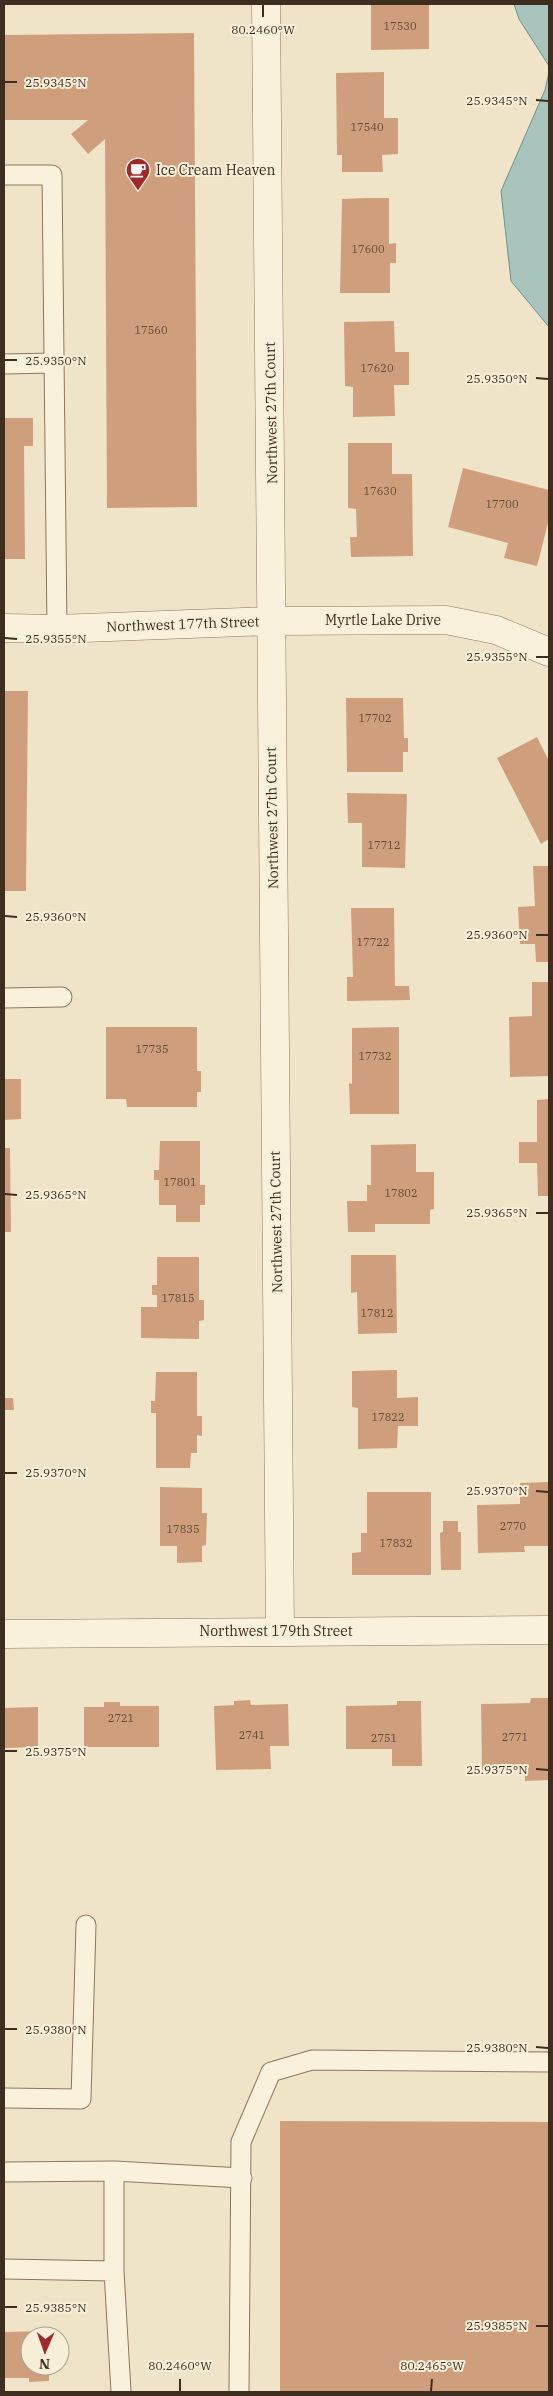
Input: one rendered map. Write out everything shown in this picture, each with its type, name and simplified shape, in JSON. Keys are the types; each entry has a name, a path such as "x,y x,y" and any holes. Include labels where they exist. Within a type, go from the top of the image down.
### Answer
{"street":[{"name":"Northwest 27th Court","path":"266,4 280,1631"},
{"name":"Myrtle Lake Drive","path":"272,621 446,620 496,630 549,652"},
{"name":"Northwest 177th Street","path":"4,628 57,629 272,621"},
{"name":"Northwest 179th Street","path":"4,1634 549,1630"}],"lane":[{"path":"4,176 52,175 57,629"},
{"path":"4,364 54,363"},
{"path":"4,998 62,997"},
{"path":"4,2098 80,2099 86,1925"},
{"path":"239,2392 241,2142 271,2072 312,2060 549,2062"},
{"path":"4,2172 114,2171 242,2178"},
{"path":"114,2171 114,2271 120,2392"},
{"path":"4,2270 114,2271"}],"water":[{"path":"514,4 549,4 549,66 519,19"},
{"path":"549,72 549,327 511,281 501,191 545,90"}],"building":[{"path":"371,4 429,4 429,49 371,50"},
{"path":"194,33 197,507 107,508 105,139 88,154 71,134 88,120 4,120 4,35"},
{"path":"384,72 384,118 398,118 398,154 382,155 383,172 342,172 342,155 337,155 336,73"},
{"path":"389,198 389,244 396,243 396,263 390,263 390,293 340,293 342,199"},
{"path":"394,321 395,352 409,352 409,385 394,385 395,416 353,417 353,387 345,386 344,322"},
{"path":"4,418 33,418 33,446 24,446 25,559 4,559"},
{"path":"348,443 392,443 392,474 412,474 413,556 351,557 350,537 357,537 356,509 348,508"},
{"path":"463,468 549,490 549,519 537,566 504,558 508,543 448,527"},
{"path":"4,691 28,691 26,891 4,891"},
{"path":"346,698 403,698 404,738 408,738 408,752 403,752 403,772 347,772"},
{"path":"537,737 549,761 549,839 541,844 497,758"},
{"path":"347,793 407,794 405,868 362,867 362,823 348,823"},
{"path":"533,866 549,866 549,962 536,962 535,944 520,944 518,907 535,906"},
{"path":"351,908 394,908 395,986 409,986 410,1000 347,1001 347,977 353,977"},
{"path":"532,982 549,982 549,1076 510,1077 509,1017 532,1016"},
{"path":"106,1027 197,1027 197,1071 201,1071 201,1092 197,1092 197,1107 127,1107 126,1099 106,1099"},
{"path":"399,1027 399,1114 350,1114 349,1083 352,1084 352,1028"},
{"path":"4,1079 21,1079 21,1119 4,1120"},
{"path":"549,1099 549,1196 538,1196 537,1163 519,1163 519,1142 537,1142 537,1100"},
{"path":"160,1141 200,1141 200,1185 205,1185 205,1205 200,1205 200,1222 176,1222 176,1205 159,1205 159,1180 154,1180 154,1170 159,1170"},
{"path":"416,1144 416,1172 434,1172 434,1209 430,1210 430,1224 375,1224 375,1232 348,1232 347,1201 367,1201 367,1185 371,1185 371,1145"},
{"path":"4,1148 10,1148 11,1232 4,1232"},
{"path":"351,1255 396,1255 397,1333 358,1334 357,1292 351,1293"},
{"path":"157,1257 199,1257 199,1300 204,1300 204,1320 199,1321 199,1339 141,1338 141,1307 157,1307 157,1295 152,1295 152,1285 157,1285"},
{"path":"397,1370 397,1398 418,1397 418,1426 398,1426 397,1448 358,1449 358,1408 352,1407 352,1371"},
{"path":"156,1372 197,1372 197,1416 202,1416 202,1436 197,1435 197,1453 191,1453 190,1468 156,1468 156,1413 151,1413 151,1401 155,1401"},
{"path":"4,1398 13,1398 14,1410 4,1410"},
{"path":"549,1482 549,1546 524,1546 525,1552 478,1553 477,1505 520,1504 520,1483"},
{"path":"160,1487 202,1488 202,1513 207,1513 206,1545 202,1546 202,1562 177,1563 177,1546 160,1546"},
{"path":"367,1492 431,1492 431,1575 352,1575 352,1553 361,1552 361,1533 367,1533"},
{"path":"443,1521 458,1521 458,1532 461,1532 461,1570 441,1570 440,1533 443,1532"},
{"path":"531,1698 549,1698 549,1780 525,1781 525,1770 482,1770 481,1704 530,1703"},
{"path":"250,1700 251,1705 288,1704 289,1746 270,1746 271,1769 216,1770 214,1706 234,1705 234,1701"},
{"path":"397,1701 421,1701 422,1766 392,1766 392,1749 346,1749 346,1706 397,1705"},
{"path":"104,1702 120,1702 120,1706 159,1706 159,1747 84,1747 84,1707 104,1707"},
{"path":"38,1707 38,1747 4,1748 4,1708"},
{"path":"280,2121 549,2122 549,2392 280,2392"},
{"path":"4,2332 20,2332 20,2376 49,2376 49,2381 29,2382 29,2378 4,2378"}],"place":[{"name":"Ice Cream Heaven","path":"138,191"}]}
